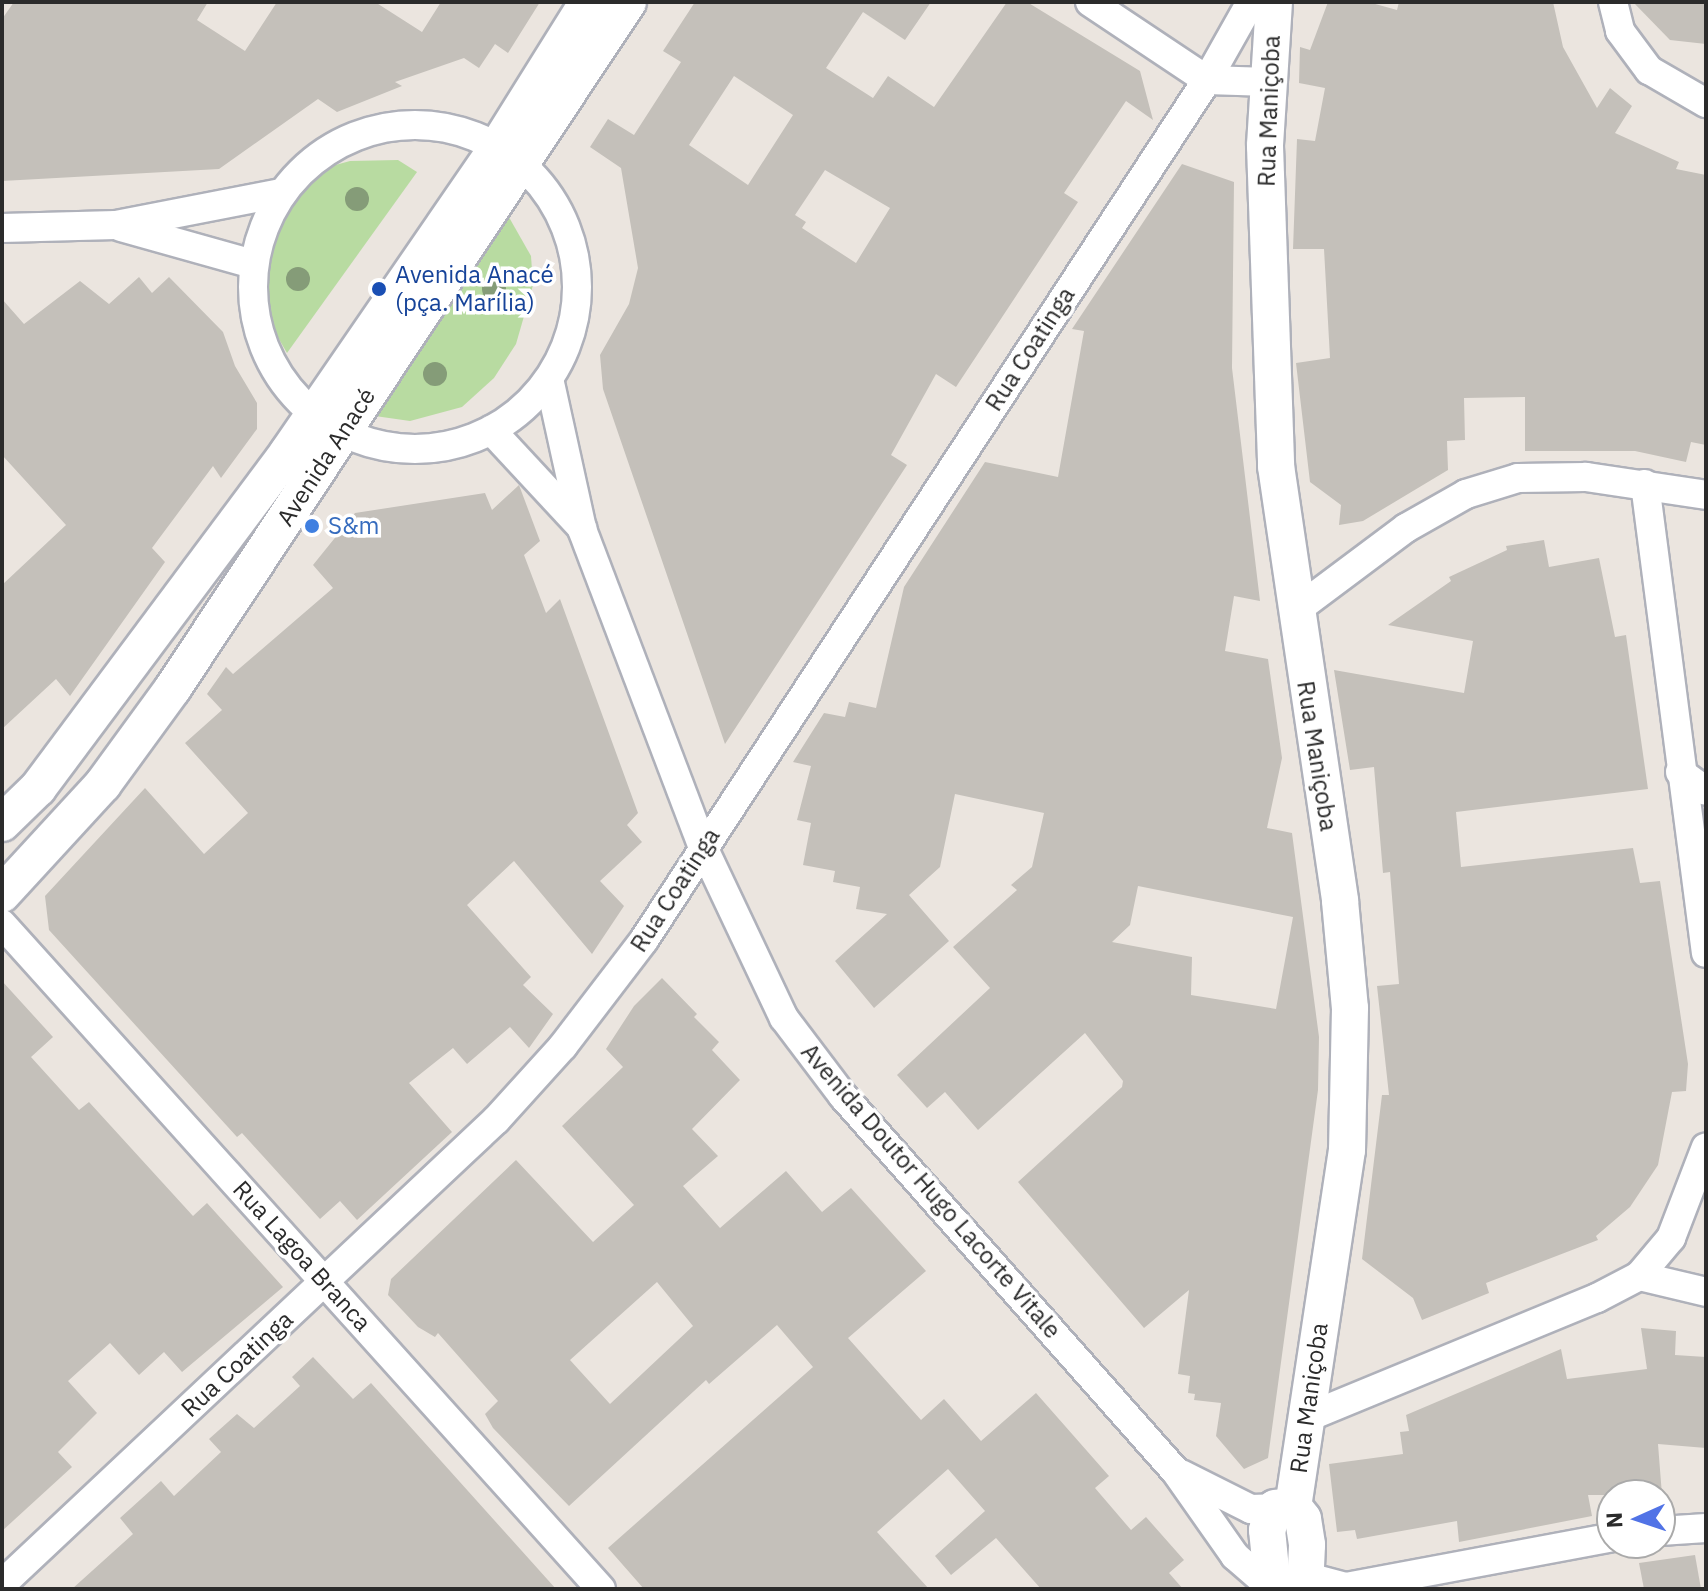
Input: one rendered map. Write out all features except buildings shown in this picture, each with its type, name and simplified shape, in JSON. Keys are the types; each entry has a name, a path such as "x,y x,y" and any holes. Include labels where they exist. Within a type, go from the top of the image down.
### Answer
{"street":[{"name":"Avenida Anacé","path":"508,157 588,2"},
{"name":"Avenida Anacé","path":"2,894 103,784 173,688 329,423 508,157 628,2"},
{"path":"1090,2 1207,80 1269,82"},
{"name":"Rua Coatinga","path":"2,1584 496,1120 563,1046 644,940 1207,80 1251,2"},
{"name":"Rua Maniçoba","path":"1273,1589 1267,1530 1284,1507 1308,1417 1347,1150 1350,1008 1340,901 1276,466 1268,320 1269,82 1274,2"},
{"path":"1613,2 1620,31 1649,70 1706,103"},
{"path":"412,123 463,130 508,157 546,189 569,234 578,285 571,335 550,383 513,418 469,442 419,451 369,444 329,423 285,386 261,341 252,290 253,264 281,193 316,156 362,132 412,123"},
{"path":"2,228 116,225 281,193"},
{"path":"116,225 253,264"},
{"name":"Avenida Doutor Hugo Lacorte Vitale","path":"550,383 582,529 703,847 784,1018 853,1107 1176,1472 1235,1556 1273,1589"},
{"name":"Avenida Anacé","path":"2,823 38,788 329,423"},
{"name":"Avenida Doutor Hugo Lacorte Vitale","path":"491,430 582,529"},
{"path":"1295,611 1406,528 1466,494 1518,478 1586,477 1706,495"},
{"path":"1645,484 1680,772 1706,953"},
{"path":"1680,772 1706,791"},
{"name":"Rua Lagoa Branca","path":"2,924 601,1589"},
{"path":"1308,1417 1597,1298 1639,1276 1671,1238 1706,1147"},
{"path":"1639,1276 1706,1292"},
{"name":"Avenida Doutor Hugo Lacorte Vitale","path":"1176,1472 1251,1509 1284,1507"},
{"path":"1284,1507 1303,1519 1306,1583 1346,1587 1596,1540"},
{"path":"1676,1530 1706,1528"}],"green space":[{"path":"398,160 417,172 287,353 258,303 253,269 276,215 295,189 321,169 350,161"},
{"path":"502,205 531,256 533,285 516,344 494,378 462,407 410,421 361,414"}],"place":[{"name":"Avenida Anacé (pça. Marília)","path":"379,289"},
{"name":"S&m","path":"312,526"}]}
